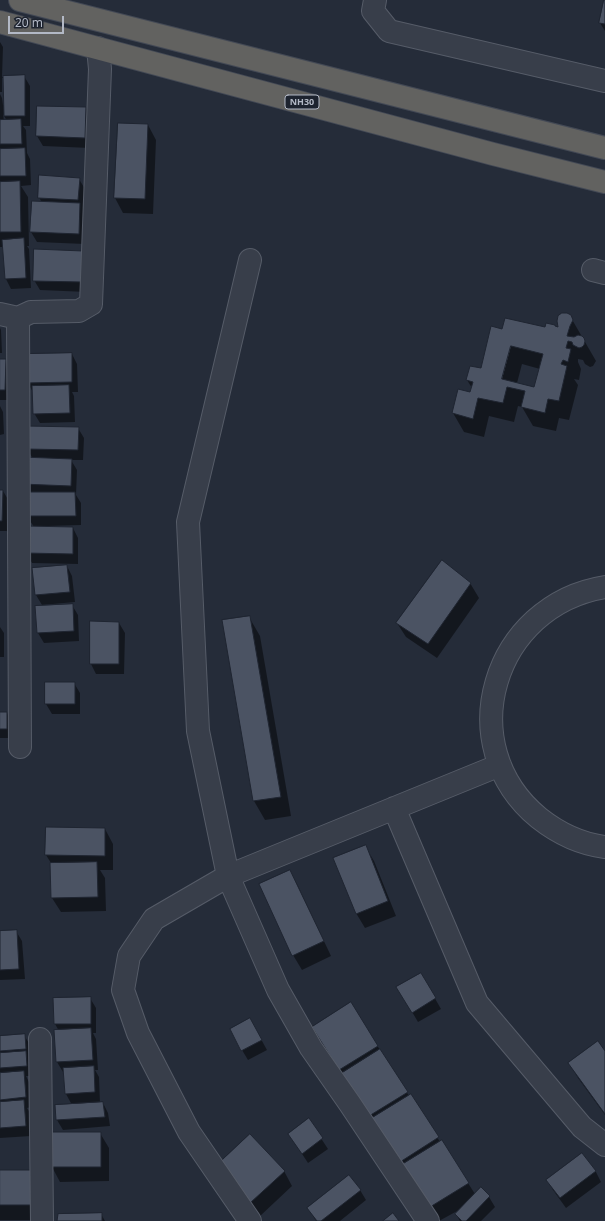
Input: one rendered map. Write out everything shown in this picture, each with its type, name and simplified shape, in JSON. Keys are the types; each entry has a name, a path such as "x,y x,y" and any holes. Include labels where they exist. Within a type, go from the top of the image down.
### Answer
{"highway":[{"path":"20,0 46,3 605,148"},
{"name":"NH30","path":"0,22 486,152 605,182"}],"street":[{"path":"375,0 373,11 389,31 605,81"},
{"path":"20,747 9,316 31,312 80,312 91,304 100,69 98,48"},
{"path":"250,260 188,522 198,731 228,876 278,990 311,1048 428,1221"},
{"path":"605,587 566,599 549,609 520,635 509,651 500,669 492,707 492,733 494,746 500,765 520,798 533,813 548,825 565,835 584,842 605,847"},
{"path":"250,1221 189,1132 138,1033 123,990 128,956 154,919 228,876 500,765"},
{"path":"394,808 477,1003 582,1127 605,1145"},
{"path":"40,1039 42,1221"}],"building":[{"path":"605,0 605,24 599,23"},
{"path":"25,75 25,116 4,116 3,76"},
{"path":"37,106 86,107 85,138 36,136"},
{"path":"21,119 22,144 0,144 0,120"},
{"path":"118,123 148,124 145,199 114,198"},
{"path":"25,148 26,176 0,176 0,149"},
{"path":"39,175 80,178 78,200 38,198"},
{"path":"20,181 21,232 0,232 0,182"},
{"path":"32,201 80,203 79,234 30,232"},
{"path":"24,238 26,278 5,279 2,240"},
{"path":"34,249 83,251 82,282 33,281"},
{"path":"562,313 571,315 573,320 567,336 582,336 585,341 584,345 579,348 573,345 572,342 568,341 566,348 571,349 568,362 563,360 561,364 567,366 559,401 548,399 545,413 521,407 525,391 507,387 503,403 478,398 473,419 452,413 458,389 470,392 473,382 466,380 470,366 481,368 491,326 502,329 505,318 545,327 546,323 558,327 558,316","holes":["511,346 543,354 534,387 502,379"]},
{"path":"72,353 72,382 26,383 26,354"},
{"path":"0,359 6,359 5,390 0,390"},
{"path":"69,385 70,413 33,414 32,386"},
{"path":"26,426 79,427 78,450 26,449"},
{"path":"22,457 72,459 71,486 21,484"},
{"path":"0,490 3,490 2,521 0,521"},
{"path":"26,492 75,492 76,516 26,516"},
{"path":"26,526 73,527 73,554 25,553"},
{"path":"442,560 471,583 428,644 396,623"},
{"path":"67,565 70,592 35,595 32,568"},
{"path":"73,604 74,631 37,633 35,606"},
{"path":"250,616 281,797 253,801 222,620"},
{"path":"90,621 119,622 119,664 90,664"},
{"path":"45,682 75,682 75,704 45,704"},
{"path":"0,712 7,712 7,729 0,729"},
{"path":"46,827 105,828 105,856 45,855"},
{"path":"366,845 388,901 356,914 333,858"},
{"path":"97,862 98,897 51,898 50,863"},
{"path":"290,870 324,941 292,956 259,884"},
{"path":"17,930 19,969 0,970 0,931"},
{"path":"421,973 436,998 412,1013 396,987"},
{"path":"91,997 91,1024 54,1024 53,998"},
{"path":"351,1002 378,1046 339,1070 312,1027"},
{"path":"250,1018 262,1040 241,1051 230,1029"},
{"path":"91,1028 93,1060 56,1062 54,1030"},
{"path":"25,1034 26,1049 0,1051 0,1036"},
{"path":"598,1041 605,1051 605,1114 568,1063"},
{"path":"380,1049 408,1092 369,1116 342,1073"},
{"path":"26,1051 27,1066 0,1068 0,1053"},
{"path":"94,1066 95,1092 65,1094 63,1068"},
{"path":"24,1071 26,1097 0,1100 0,1073"},
{"path":"411,1094 439,1137 400,1162 372,1118"},
{"path":"24,1100 26,1126 0,1128 0,1102"},
{"path":"103,1102 105,1117 56,1120 55,1105"},
{"path":"309,1118 323,1138 302,1154 288,1134"},
{"path":"51,1132 101,1132 101,1167 51,1167"},
{"path":"250,1134 285,1171 250,1203 216,1166"},
{"path":"442,1140 469,1183 430,1207 403,1164"},
{"path":"582,1153 596,1171 560,1198 546,1180"},
{"path":"0,1170 37,1170 37,1205 0,1205"},
{"path":"349,1175 361,1190 321,1221 317,1221 307,1208"},
{"path":"481,1187 490,1196 466,1221 462,1221 455,1214"},
{"path":"102,1213 102,1221 57,1221 58,1214"},
{"path":"393,1213 399,1221 383,1221"}]}
